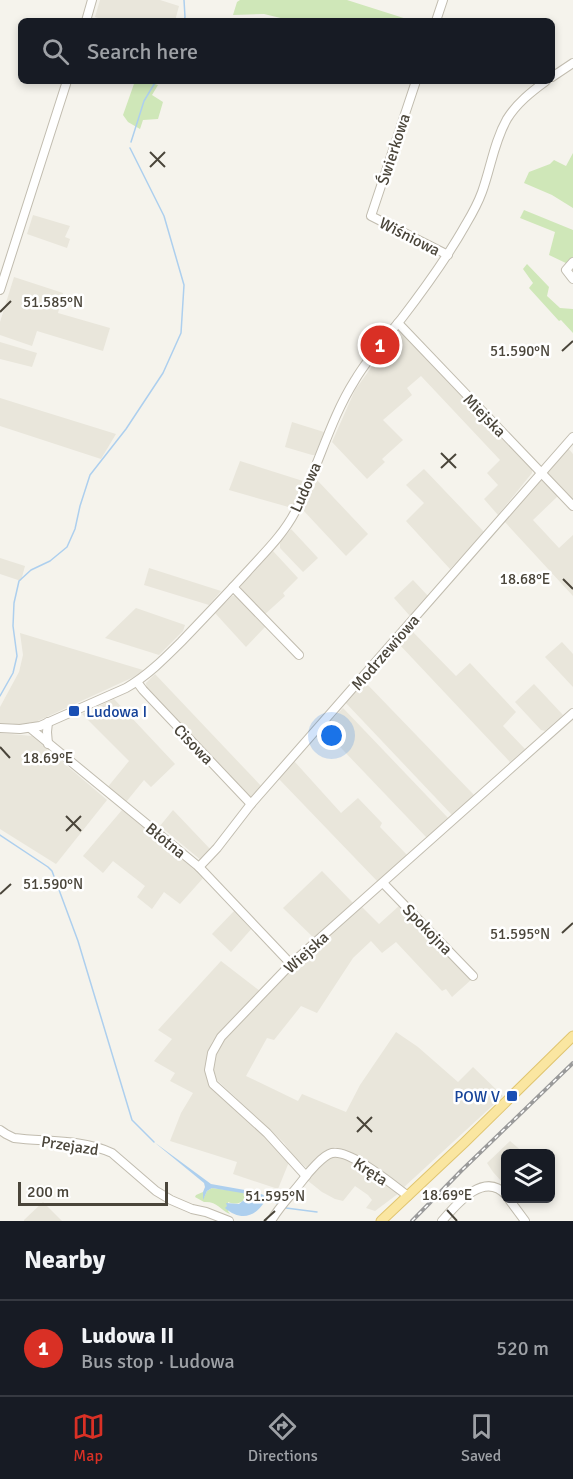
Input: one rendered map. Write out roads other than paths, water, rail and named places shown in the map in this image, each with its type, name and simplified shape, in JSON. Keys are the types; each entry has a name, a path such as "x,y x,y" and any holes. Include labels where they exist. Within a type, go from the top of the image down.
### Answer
{"main road":[{"path":"381,1221 465,1143 573,1036"}],"street":[{"path":"87,18 92,0"},
{"path":"437,18 443,0"},
{"path":"555,75 573,63"},
{"path":"0,291 66,84"},
{"name":"Świerkowa","path":"371,216 415,84"},
{"name":"Ludowa","path":"0,729 30,728 48,722 138,682 233,587 281,534 301,499 347,393 362,368 448,255 478,200 497,141 508,118 517,105 542,84"},
{"name":"Wiśniowa","path":"371,216 448,255"},
{"path":"573,262 566,270 573,279"},
{"name":"Miejska","path":"398,323 573,506"},
{"name":"Modrzewiowa","path":"199,867 251,804 573,437"},
{"path":"233,587 298,656"},
{"name":"Cisowa","path":"138,682 142,690 251,804"},
{"name":"Wiejska","path":"306,1176 267,1132 213,1084 209,1070 212,1053 221,1037 291,964 573,713"},
{"path":"48,722 48,744"},
{"name":"Błotna","path":"30,728 199,867 291,964"},
{"name":"Spokojna","path":"383,883 473,976"},
{"name":"Przejazd","path":"0,1130 14,1138 62,1142 104,1149 112,1153 156,1191 171,1200 229,1221"},
{"name":"Kręta","path":"306,1176 325,1156 338,1153 361,1163 408,1196"},
{"path":"271,1221 306,1176"},
{"path":"442,1221 464,1197 478,1189 495,1187 501,1191"},
{"path":"512,1203 525,1221"}],"water":[{"path":"154,1142 211,1184 256,1192 280,1203 277,1204 257,1195 265,1201 261,1207 252,1214 242,1216 225,1208 226,1203 239,1204 249,1196 248,1194 212,1188 207,1191 203,1200 204,1183"}],"waterway":[{"path":"184,0 185,18"},
{"path":"131,142 144,101 154,84"},
{"path":"0,696 13,673 17,656 13,626 14,603 19,581 31,570 50,561 67,547 75,529 90,475 126,429 163,373 181,333 184,285 164,216 130,148"},
{"path":"0,835 52,871 78,941 132,1120 154,1142"},
{"path":"286,1208 317,1212"}],"railway":[{"path":"412,1221 573,1063"}],"place":[{"name":"Ludowa II","path":"380,345"},
{"name":"Ludowa I","path":"74,711"},
{"name":"POW V","path":"512,1096"}]}
